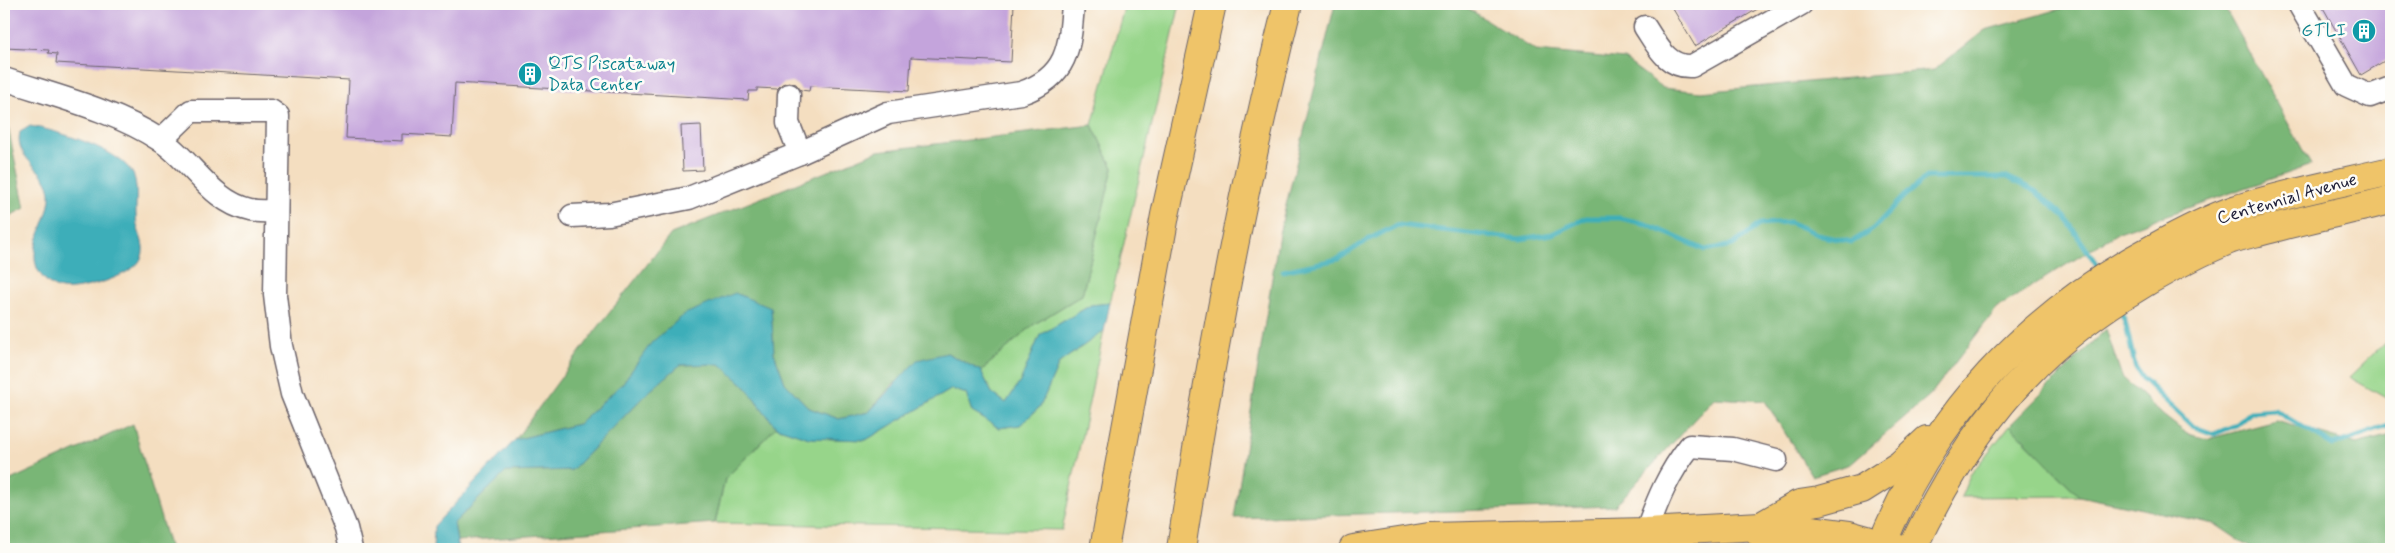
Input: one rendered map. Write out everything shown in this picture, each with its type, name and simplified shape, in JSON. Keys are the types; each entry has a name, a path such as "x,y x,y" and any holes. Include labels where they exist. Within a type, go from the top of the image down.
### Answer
{"highway":[{"path":"1104,549 1165,215 1212,4"},
{"path":"1181,549 1193,471 1251,163 1288,4"},
{"name":"Centennial Avenue","path":"1888,547 1911,484 1951,420 2004,357 2044,320 2118,267 2184,232 2236,210 2391,171"},
{"name":"Centennial Avenue","path":"1912,549 1947,480 1972,442 2000,406 2028,372 2098,314 2174,267 2231,240 2391,200"},
{"path":"1753,527 1799,504 1839,497 1862,489 1900,465 1951,420"},
{"path":"1096,549 1109,515"},
{"path":"1753,527 1799,549"},
{"path":"1353,549 1429,537 1663,537 1753,527 1817,530 1888,547"}],"lane":[{"path":"572,216 609,214 690,198 800,153 888,113 1021,93 1036,88 1051,76 1061,64 1070,45 1073,4"},
{"path":"1645,27 1663,54 1674,64 1682,67 1692,66 1801,4"},
{"path":"2299,4 2346,85 2370,96 2391,88"},
{"path":"4,79 102,112 161,140 214,190 238,206 250,210 276,211"},
{"path":"789,95 788,124 800,153"},
{"path":"161,140 191,111 272,111 278,116 275,295 281,346 292,394 346,528 351,549"},
{"path":"1663,537 1663,486 1675,465 1690,446 1733,449 1776,460"}],"green space":[{"path":"1125,4 1180,4 1110,303 1091,305 1040,335 1020,382 1006,403 992,393 981,371 1033,325 1082,295 1113,168 1092,125"},
{"path":"1335,4 1461,4 1536,51 1624,59 1663,88 1701,92 1934,70 1985,30 2078,4 2223,4 2311,165 2119,232 1997,308 1931,394 1851,464 1812,476 1765,401 1714,398 1615,506 1234,518 1279,234"},
{"path":"4,91 9,132 25,208 4,219"},
{"path":"1092,125 1113,168 1082,295 1033,325 981,371 947,353 893,384 869,412 839,419 809,408 785,383 774,353 771,308 653,342 622,384 578,424 515,440 596,330 671,234 878,151"},
{"path":"2106,329 2122,377 2164,416 2187,434 2208,439 2276,421 2356,444 2391,435 2391,549 2252,549 2215,524 2079,496 2010,425"},
{"path":"1104,331 1062,530 715,523 725,479 776,427 809,438 866,440 952,389 966,394 972,412 999,428 1020,425 1040,407 1059,363"},
{"path":"2391,337 2391,401 2349,377"},
{"path":"720,364 745,386 776,427 725,479 715,523 457,541 454,523 506,472 572,470 644,396 680,365"},
{"path":"133,424 170,549 4,549 4,483"},
{"path":"2010,425 2079,496 1961,497 1970,475"}],"water":[{"path":"30,126 71,137 103,150 128,167 134,176 136,219 143,253 139,262 126,273 104,282 70,289 54,287 41,275 37,268 35,249 47,212 50,194 44,178 26,157 19,142 20,132"},
{"path":"735,293 771,308 774,353 785,383 809,408 839,419 869,412 917,360 947,353 981,371 992,393 1006,403 1020,382 1040,335 1091,305 1110,303 1104,331 1059,363 1040,407 1020,425 999,428 972,412 966,394 952,389 866,440 809,438 776,427 745,386 720,364 680,365 644,396 572,470 506,472 454,523 458,549 433,549 434,526 515,440 578,424 622,384 652,342 685,314"}],"building":[{"name":"QTS Piscataway Data Center","path":"4,4 1014,4 1011,62 911,57 909,91 810,86 809,91 801,90 796,84 789,82 782,84 777,89 757,88 757,91 749,91 748,100 455,83 452,137 402,134 402,141 346,138 349,80 56,63 57,54 48,53 49,50 4,48"},
{"path":"1670,4 1766,4 1695,46"},
{"name":"GTLI","path":"2321,4 2391,4 2391,57 2361,75"},
{"path":"701,125 703,170 683,171 681,126"}],"waterway":[{"path":"1283,271 1338,259 1371,238 1398,225 1520,239 1552,234 1586,218 1620,218 1646,224 1705,250 1733,245 1760,224 1789,222 1822,236 1852,242 1873,229 1904,196 1927,177 2007,177 2035,191 2065,217 2101,271"},
{"path":"2119,308 2125,321 2135,366 2143,379 2192,426 2214,434 2236,425 2251,412 2274,410 2333,445 2391,425"}],"place":[{"name":"GTLI","path":"2364,31"},
{"name":"QTS Piscataway Data Center","path":"530,74"}]}
